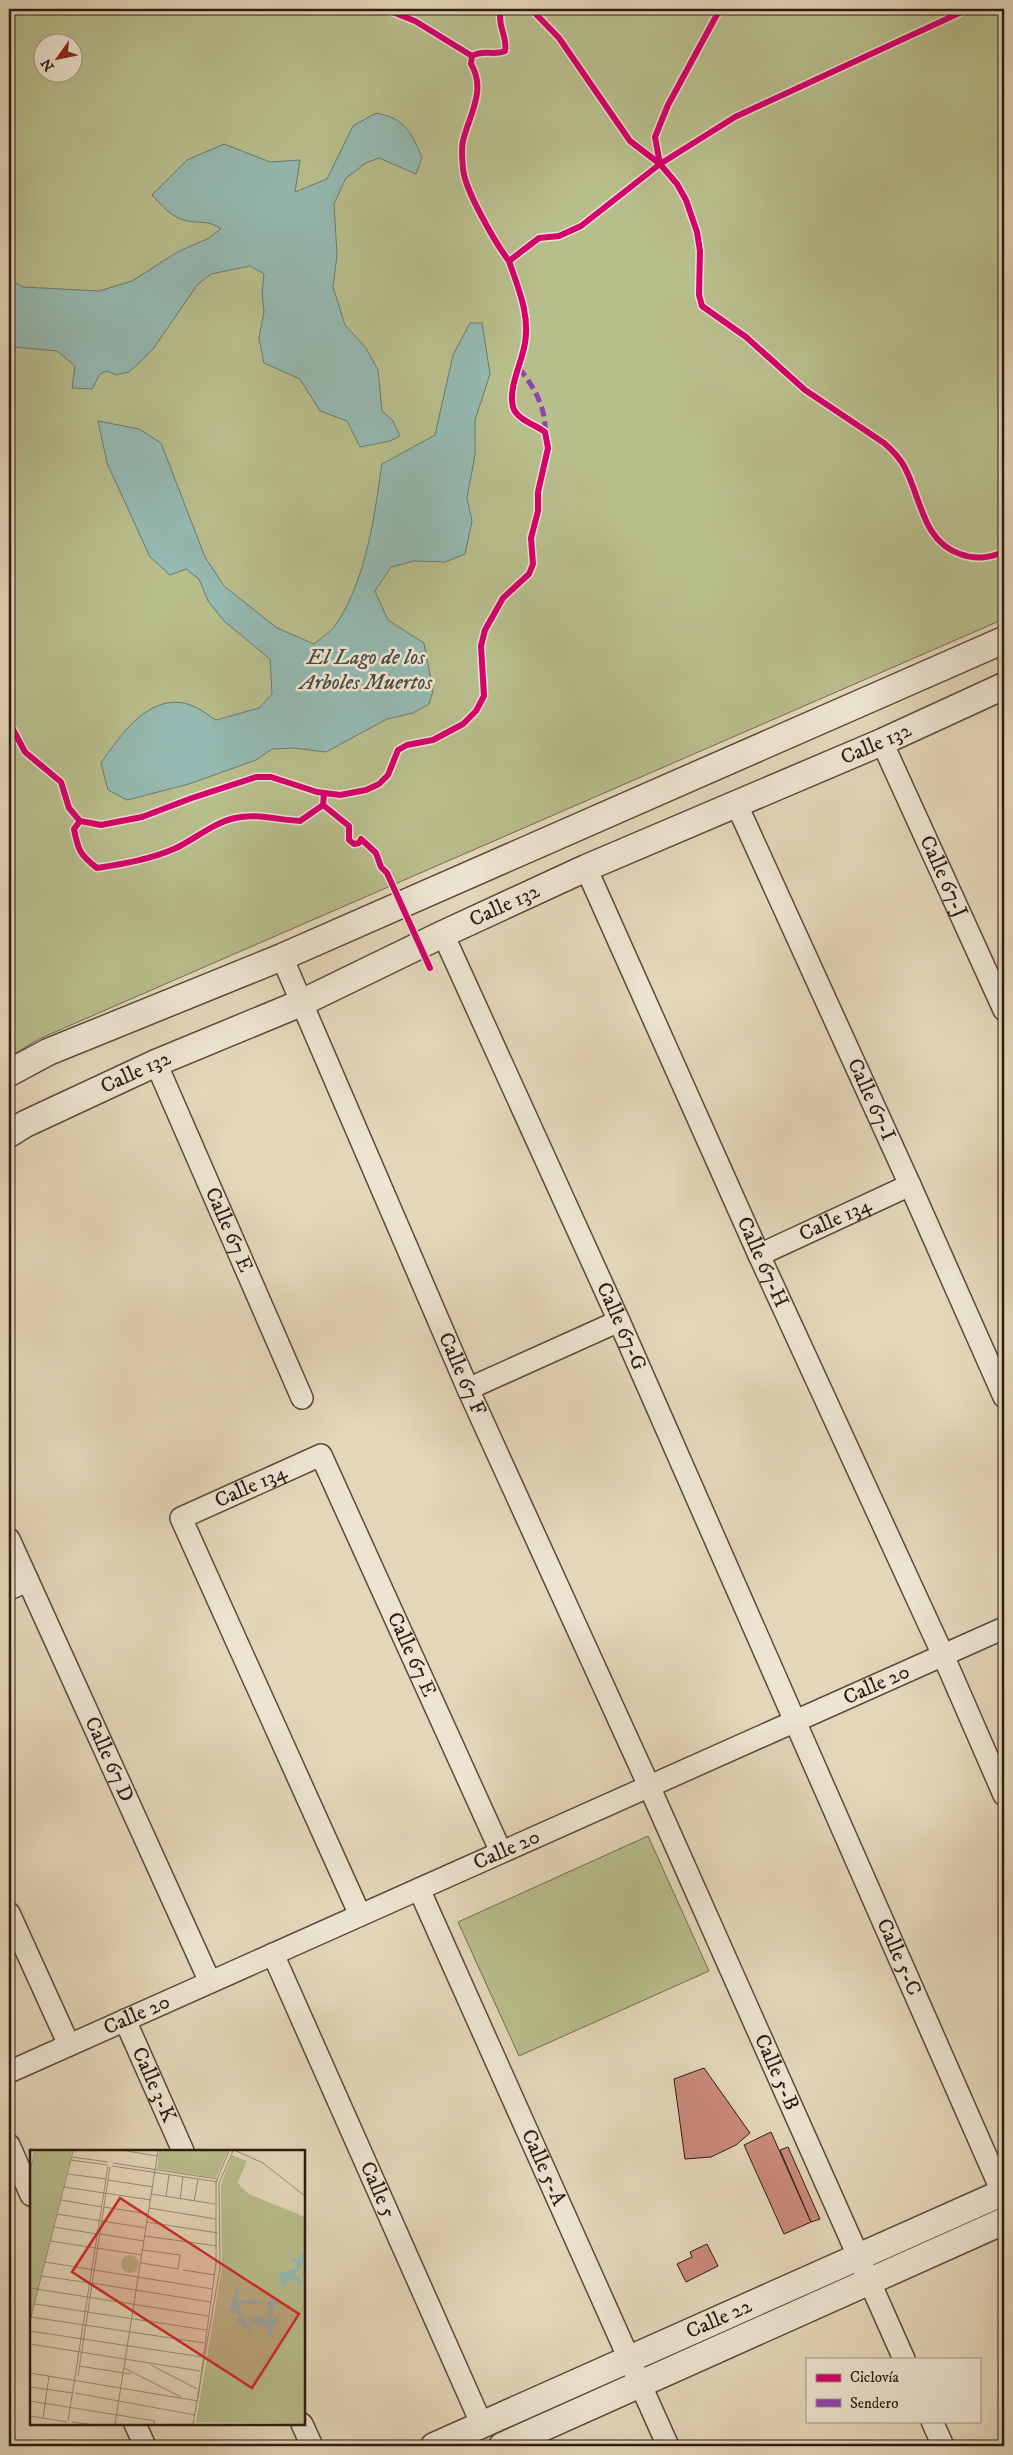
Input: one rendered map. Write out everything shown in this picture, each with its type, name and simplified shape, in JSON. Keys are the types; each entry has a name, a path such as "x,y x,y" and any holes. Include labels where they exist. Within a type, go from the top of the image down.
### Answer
{"street":[{"name":"Calle 132","path":"9,1073 48,1052 282,957 1004,640"},
{"name":"Calle 132","path":"9,1134 25,1124 156,1063 301,1003 443,934 586,868 882,742 1004,686"},
{"name":"Calle 67-J","path":"882,742 1004,1010"},
{"name":"Calle 67-I","path":"736,803 910,1185 1004,1397"},
{"name":"Calle 67-H","path":"586,868 759,1255 943,1655 1004,1795"},
{"name":"Calle 67-G","path":"443,934 619,1320 796,1721"},
{"name":"Calle 67 F","path":"282,957 468,1389 649,1786"},
{"name":"Calle 67 E","path":"156,1063 302,1398"},
{"name":"Calle 134","path":"759,1255 910,1185"},
{"path":"468,1389 619,1320"},
{"name":"Calle 134","path":"321,1455 181,1518 360,1915"},
{"name":"Calle 67 E","path":"321,1455 501,1852"},
{"name":"Calle 67 D","path":"9,1539 210,1982"},
{"path":"9,1589 28,1581"},
{"name":"Calle 20","path":"9,2072 1004,1628"},
{"name":"Calle 5-C","path":"796,1721 1003,2192"},
{"name":"Calle 5-B","path":"649,1786 859,2256 868,2282 904,2358"},
{"name":"Calle 5-A","path":"419,1889 668,2446"},
{"path":"9,1913 69,2045"},
{"name":"Calle 5","path":"273,1954 482,2425"},
{"name":"Calle 3-K","path":"125,2020 183,2150"},
{"path":"9,2145 30,2193"},
{"name":"Calle 22","path":"434,2446 1003,2192"},
{"name":"Calle 22","path":"502,2446 1004,2221"},
{"path":"932,2422 943,2446"},
{"path":"135,2425 145,2446"},
{"path":"302,2425 312,2446"}],"green space":[{"path":"9,9 1004,9 1004,619 39,1039 9,1057"},
{"path":"648,1836 709,1971 519,2056 458,1922"}],"water":[{"path":"376,113 401,123 410,133 422,157 416,174 379,158 366,163 346,178 334,204 337,255 333,287 345,325 366,348 378,370 382,411 393,421 400,436 390,441 360,447 347,421 320,411 300,379 264,363 259,338 264,312 262,293 264,274 250,266 211,274 198,284 153,349 139,363 129,372 116,375 107,371 100,374 92,389 72,388 75,366 57,351 14,347 9,340 9,279 23,287 99,291 132,281 179,251 207,239 221,229 211,224 178,218 152,195 187,160 224,144 270,162 300,160 295,192 327,179 353,126"},
{"name":"El Lago de los Arboles Muertos","path":"470,323 482,323 490,374 475,420 475,455 467,498 472,521 465,554 445,562 414,561 391,567 375,591 388,620 424,643 433,691 429,704 413,713 387,719 326,752 294,748 272,749 256,760 189,784 127,800 108,790 101,763 128,728 151,709 164,704 178,702 196,707 216,720 259,708 272,694 270,659 224,621 208,601 199,579 186,569 170,575 150,557 107,463 98,421 139,429 161,443 205,557 224,586 277,628 314,644 337,623 356,586 368,546 382,464 435,435 453,355"}],"building":[{"path":"704,2068 750,2133 736,2145 711,2157 685,2159 674,2079"},
{"path":"771,2132 811,2222 784,2234 744,2145"},
{"path":"788,2147 820,2219 811,2222 780,2150"},
{"path":"707,2244 718,2266 686,2282 677,2264 692,2257 690,2252"}],"marked path":[{"path":"519,368 530,382 538,398 545,423 545,432"}],"cycle path":[{"path":"385,9 415,21 472,56"},
{"path":"501,9 500,21 506,46 505,51 480,53 472,56 471,64 475,73 477,91 463,141 462,157 469,189 489,230 509,261"},
{"path":"531,9 559,38 630,141 660,164 677,184 686,200 697,232 700,251 699,295 702,306 746,337 805,390 890,448 898,457 910,478 930,529 947,548 960,554 977,558 1004,552"},
{"path":"660,164 655,137 668,105 720,9"},
{"path":"9,722 25,752 61,782 69,808 80,821 101,825 142,817 256,777 271,777 317,792 340,795 366,790 379,784 388,775 398,750 407,745 433,740 463,724 476,711 484,696 481,646 485,630 503,598 529,574 533,564 531,538 538,511 538,492 548,448 545,432 518,415 513,407 512,391 525,343 526,322 525,311 509,261 539,238 559,236 581,226 660,164 735,117 968,9"},
{"path":"80,821 74,829 77,842 83,855 97,868 137,861 167,852 204,831 235,818 259,816 300,821 323,805 324,793"},
{"path":"323,805 349,826 349,840 354,844 359,843 361,839 376,853 430,968"}]}
